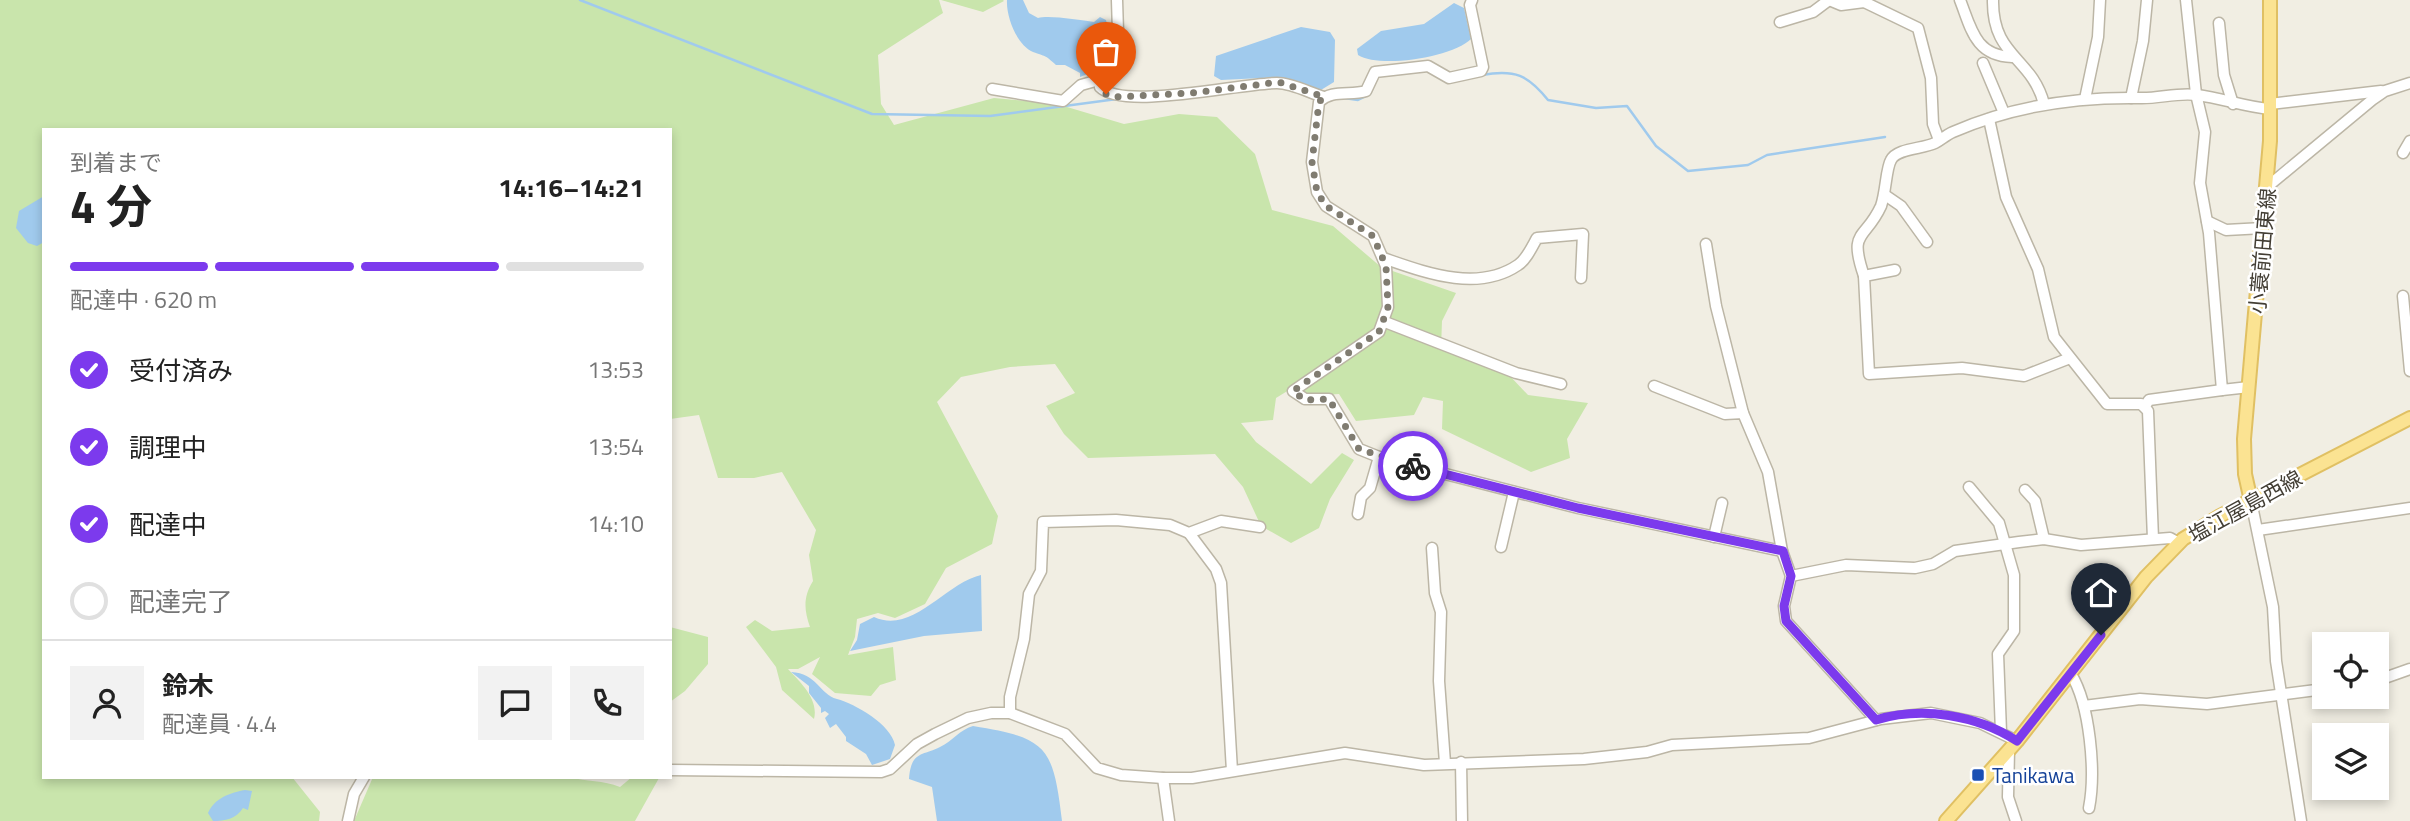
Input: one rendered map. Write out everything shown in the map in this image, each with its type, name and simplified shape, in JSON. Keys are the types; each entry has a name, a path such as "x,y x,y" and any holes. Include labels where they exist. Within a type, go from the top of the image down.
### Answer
{"main road":[{"name":"小蓑前田東線","path":"2251,500 2243,454 2267,187 2270,0"},
{"name":"塩江屋島西線","path":"1947,821 2009,741 2071,674 2146,577 2179,543 2200,527 2410,418"}],"street":[{"path":"1118,0 1118,32 1099,80 1100,87 1114,97 1192,93 1279,82 1331,95 1355,94 1366,91 1376,72 1385,69 1428,66 1449,78 1481,71 1483,67 1470,5 1472,0"},
{"path":"1960,0 1967,26 1975,38 1991,52 2012,57"},
{"path":"1993,0 1992,21 1998,36 2012,57 2037,82 2044,104"},
{"path":"2085,99 2098,37 2099,0"},
{"path":"2132,98 2143,41 2147,0"},
{"path":"2186,0 2196,94 2205,132 2200,183 2207,221 2222,390"},
{"path":"1780,22 1813,12 1831,1 1862,1 1917,28 1931,78 1933,124 1939,140"},
{"path":"2219,23 2224,75 2233,104"},
{"path":"1983,63 2004,113"},
{"path":"992,89 1063,101 1082,85 1099,80"},
{"path":"2066,360 2024,376 1962,368 1869,374 1864,276 1856,243 1861,232 1873,222 1885,195 1892,158 2004,113 2044,104 2085,99 2196,94 2233,104 2270,107 2385,91 2410,83"},
{"path":"2267,187 2385,91"},
{"path":"1331,95 1319,102 1312,162 1317,192 1326,206 1373,236 1383,258 1388,287 1385,322 1379,332 1293,391 1305,400 1329,399 1359,449 1379,457 1514,492 1783,551"},
{"path":"1989,119 2006,197 2038,269 2054,337 2066,360 2107,404 2141,404 2148,411 2153,539"},
{"path":"2403,153 2410,141"},
{"path":"1885,195 1902,206 1927,242"},
{"path":"2207,221 2226,230 2263,228"},
{"path":"1383,258 1436,276 1489,276 1520,264 1537,238 1583,234 1581,278"},
{"path":"1706,244 1716,306 1743,413 1768,471 1783,551 1791,576 1784,606 1791,629 1876,720"},
{"path":"1864,276 1895,270"},
{"path":"2403,296 2410,371"},
{"path":"1385,322 1516,373 1560,384"},
{"path":"1654,386 1725,414 1743,413"},
{"path":"2145,407 2148,400 2249,387"},
{"path":"1358,514 1361,496 1370,488 1379,457"},
{"path":"1969,487 1999,523 2014,575 2014,631 1998,654 2009,741 2008,797 2016,821"},
{"path":"2025,490 2035,502 2044,539"},
{"path":"1500,547 1514,492"},
{"path":"2251,500 2273,607 2281,694 2301,821"},
{"path":"1714,537 1722,503"},
{"path":"2258,530 2410,508"},
{"path":"1010,713 1010,697 1024,639 1030,594 1041,571 1043,522 1116,520 1170,526 1189,533 1216,569 1221,583 1232,771"},
{"path":"1189,533 1221,521 1259,527"},
{"path":"1791,576 1846,565 1915,568 1933,564 1955,551 2044,539 2081,545 2169,538 2179,543"},
{"path":"1432,548 1435,593 1441,612 1439,681 1445,763"},
{"path":"2389,676 2410,669"},
{"path":"2071,674 2084,706 2093,788 2089,808"},
{"path":"2084,706 2140,699 2207,704 2312,690"},
{"path":"672,770 881,772 901,760 918,744 968,718 1010,713 1065,734 1097,768 1121,775 1163,778 1192,778 1345,753 1424,765 1584,759 1647,752 1672,745 1809,738 1876,720 1931,713 1971,721 2009,741"},
{"path":"1461,762 1462,821"},
{"path":"1163,778 1169,821"},
{"path":"348,821 354,794 363,779"}],"green space":[{"path":"0,0 939,0 943,13 878,55 881,104 894,125 994,98 1057,104 1124,124 1179,114 1217,117 1255,154 1272,210 1333,226 1381,267 1456,293 1442,321 1441,349 1508,374 1528,395 1588,403 1567,439 1570,458 1531,472 1442,429 1443,401 1423,397 1414,415 1356,421 1339,394 1309,396 1289,390 1276,398 1273,420 1241,423 1256,442 1311,484 1342,453 1354,460 1330,499 1319,528 1291,543 1261,526 1243,487 1215,454 1088,458 1064,434 1046,406 1075,393 1055,364 1010,367 961,377 937,402 998,516 992,544 946,568 925,604 895,618 878,613 857,619 855,637 848,655 893,647 896,680 880,685 871,696 835,693 812,674 820,657 798,669 788,669 811,698 814,719 782,690 776,667 746,627 755,620 772,631 810,627 805,604 813,581 809,555 816,530 782,472 754,478 718,478 699,415 672,419 672,128 42,128 42,779 294,779 320,812 319,821 0,821"},
{"path":"941,0 1003,0 1004,1 983,12"},
{"path":"672,628 708,637 708,664 685,691 672,701"},
{"path":"372,779 578,779 620,787 630,779 658,779 635,821 354,821"}],"water":[{"path":"1007,0 1023,0 1029,13 1038,18 1057,17 1094,22 1100,17 1106,20 1109,33 1095,71 1080,77 1080,73 1065,65 1056,65 1047,57 1027,48 1014,30 1008,14"},
{"path":"1454,3 1464,8 1471,39 1462,45 1433,56 1399,61 1368,59 1358,55 1357,49 1381,31 1424,24"},
{"path":"1301,27 1330,32 1335,40 1334,82 1321,90 1280,77 1221,80 1214,76 1216,56"},
{"path":"42,197 42,243 37,246 28,243 16,228 19,211"},
{"path":"981,575 982,631 924,636 850,651 857,640 860,624 874,617 888,621 916,614 955,587"},
{"path":"791,672 807,676 826,693 862,710 880,723 895,745 890,759 872,765 866,754 846,741 836,724 830,728 825,718 829,714 825,711 821,713 821,708 809,693 809,686"},
{"path":"973,726 1018,736 1043,751 1055,777 1062,821 937,821 932,787 909,779 912,763 918,756 945,745"},
{"path":"245,790 252,791 248,810 243,808 230,819 213,821 208,813 214,804 228,795"}],"waterway":[{"path":"580,0 872,114 990,116 1117,99"},
{"path":"1482,75 1503,73 1520,76 1534,85 1548,100 1596,108 1627,106 1656,146 1688,171 1748,165 1767,155 1885,137"},
{"path":"1344,98 1358,100 1370,94 1373,87"}],"way so far":[{"path":"1106,94 1114,97 1192,93 1279,82 1324,97 1319,102 1312,162 1317,192 1326,206 1373,236 1386,266 1388,307 1385,322 1379,332 1293,391 1305,400 1329,399 1359,449 1413,466"}],"place":[{"name":"Tanikawa","path":"1978,775"}],"route":[{"path":"1413,466 1578,508 1783,551 1791,576 1784,606 1786,621 1876,720 1931,713 1980,723 2017,741 2101,635"}]}
